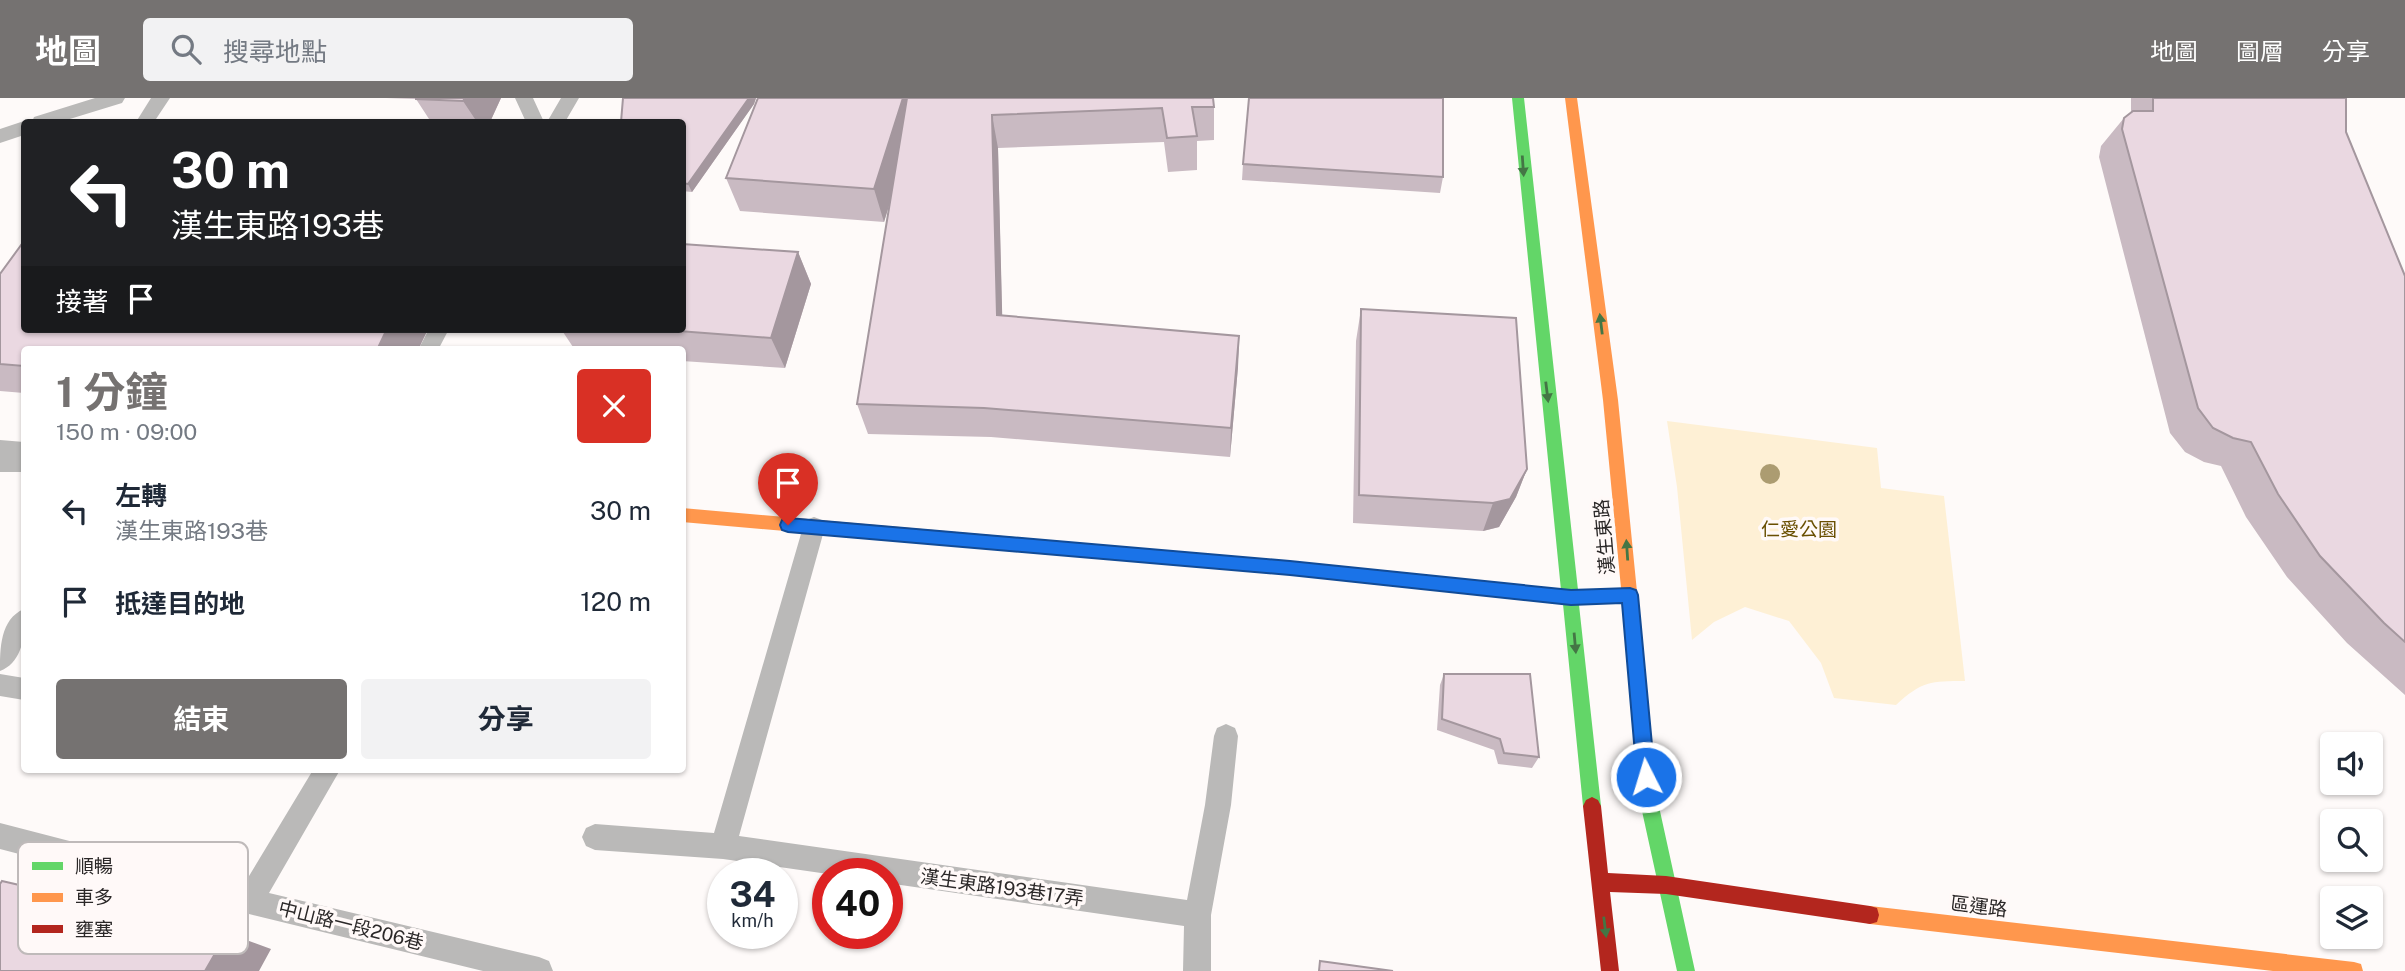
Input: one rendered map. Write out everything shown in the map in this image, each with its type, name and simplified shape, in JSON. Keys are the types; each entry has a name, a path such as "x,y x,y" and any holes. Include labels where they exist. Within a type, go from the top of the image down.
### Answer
{"street":[{"name":"漢生東路","path":"1518,98 1527,221 1571,598 1610,971"},
{"name":"漢生東路","path":"1571,98 1623,503 1648,803 1686,971"},
{"path":"0,456 21,457"},
{"path":"686,515 1290,568 1571,598 1630,595"},
{"name":"區運路","path":"1599,882 1666,885 1853,912 2354,971"}],"lane":[{"path":"50,119 116,98"},
{"path":"147,119 161,98"},
{"path":"524,98 534,119"},
{"path":"558,119 570,98"},
{"path":"0,136 21,129"},
{"path":"723,846 814,527"},
{"path":"0,660 21,625"},
{"path":"0,685 21,688"},
{"path":"1197,971 1198,915 1218,805 1226,736"},
{"path":"249,901 325,773"},
{"name":"中山路一段206巷","path":"0,836 23,842"},
{"name":"漢生東路193巷17弄","path":"595,837 723,846 1198,915"},
{"name":"中山路一段206巷","path":"249,901 539,971"}],"green space":[{"name":"仁愛公園","path":"1667,421 1877,448 1881,488 1944,496 1965,681 1927,684 1896,705 1834,698 1821,663 1789,621 1745,607 1714,622 1692,640 1677,487"}],"building":[{"path":"416,98 465,98 463,101"},
{"path":"623,98 749,98 688,184 686,119 621,119"},
{"path":"758,98 903,98 874,189 726,178"},
{"path":"907,98 1213,98 1214,107 1192,107 1197,136 1167,138 1162,108 992,115 997,315 1239,336 1231,428 984,408 857,404"},
{"path":"1249,98 1443,98 1443,177 1243,164"},
{"path":"2153,98 2346,98 2346,132 2405,276 2405,642 2320,556 2278,494 2251,442 2233,438 2213,428 2198,408 2122,129 2124,118 2133,111 2153,111"},
{"path":"686,244 798,252 771,338 686,332"},
{"path":"21,245 21,333 385,333 379,346 21,346 21,366 0,364 0,274"},
{"path":"1361,309 1516,318 1527,469 1510,499 1493,503 1359,495"},
{"path":"1444,674 1530,674 1539,757 1504,753 1500,739 1442,719"},
{"path":"2,881 18,885 18,954 215,954 205,971 0,971"},
{"path":"1320,961 1393,971 1319,971"}],"traffic: fast":[{"path":"1518,98 1592,806"},
{"path":"1003,543 1290,568 1571,598 1630,595"},
{"path":"1640,703 1649,802 1686,971"}],"traffic: slow":[{"path":"1571,98 1611,400 1640,703"},
{"path":"686,515 1003,543"},
{"path":"1870,915 2354,971"}],"traffic: jam":[{"path":"1592,806 1610,971"},
{"path":"1599,882 1666,885 1870,915"}],"route":[{"path":"788,525 1290,568 1571,598 1630,595 1646,777"}]}
